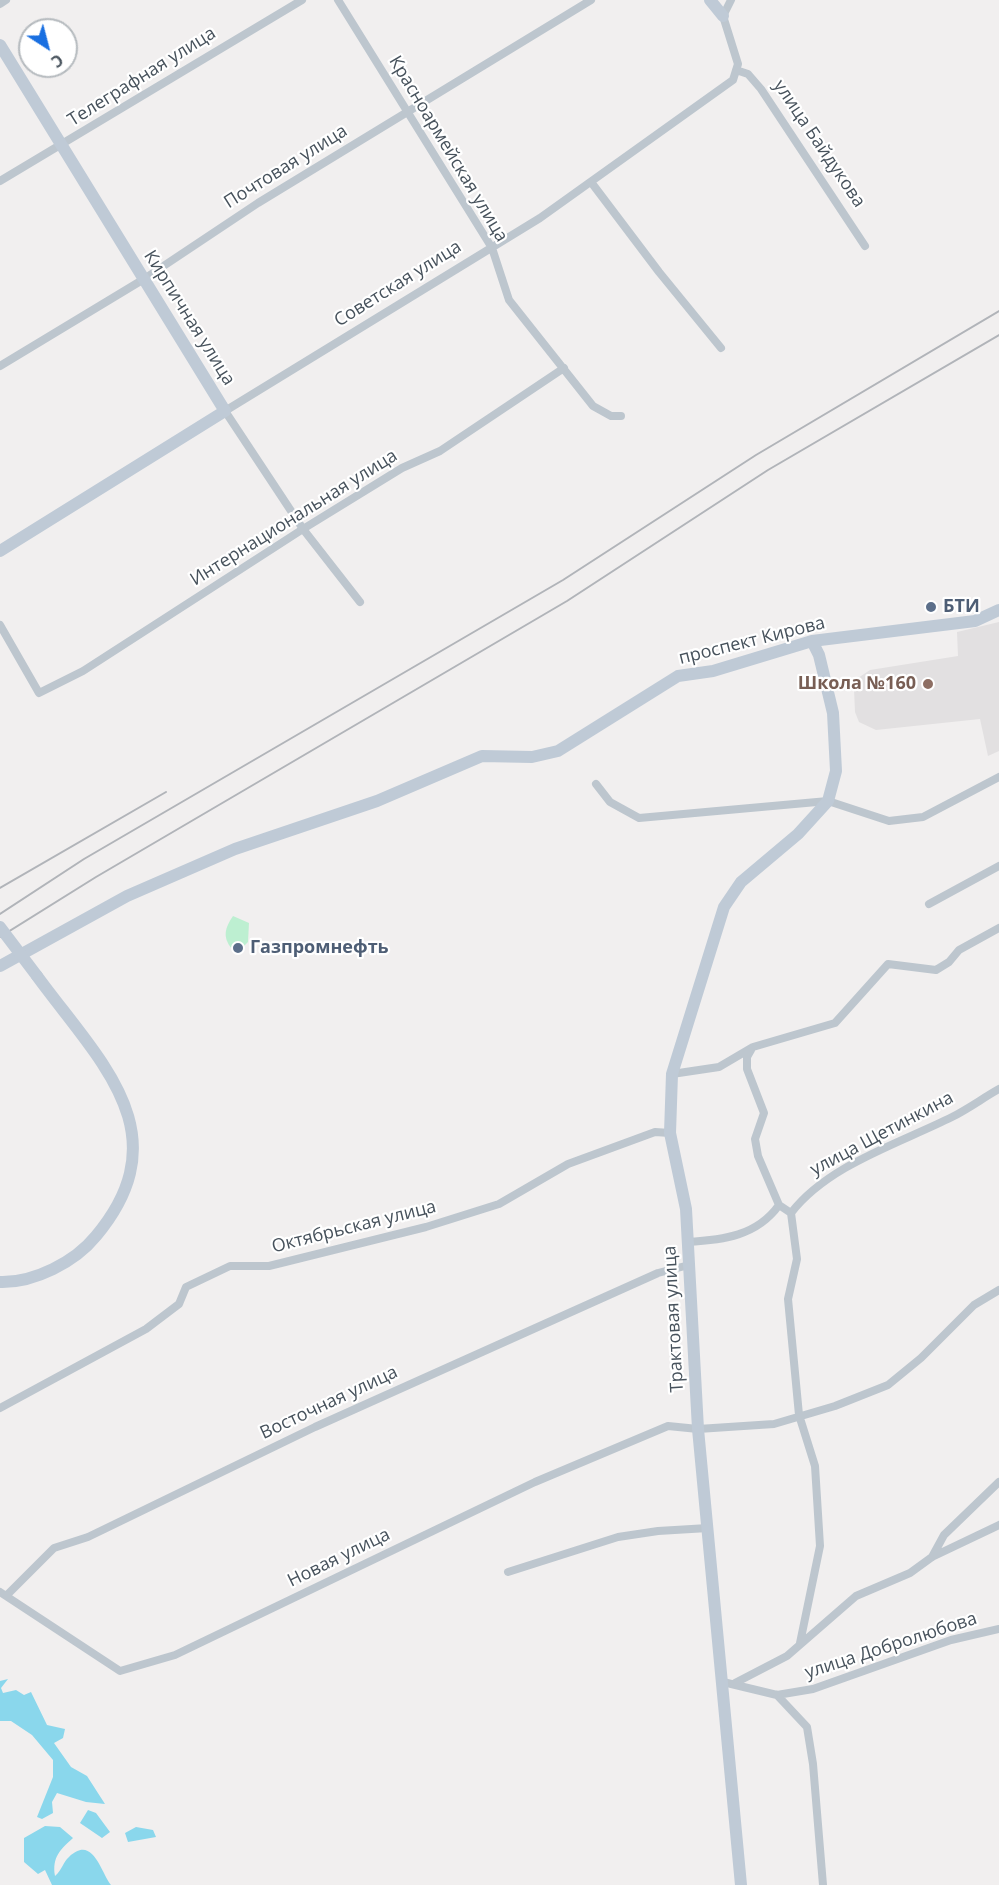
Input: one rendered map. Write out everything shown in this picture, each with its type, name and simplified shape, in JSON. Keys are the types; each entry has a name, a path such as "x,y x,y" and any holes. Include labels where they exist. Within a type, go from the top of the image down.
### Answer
{"street":[{"path":"0,4 6,0"},
{"name":"Телеграфная улица","path":"0,181 302,0"},
{"name":"Красноармейская улица","path":"338,0 492,248 509,300 592,406 611,416 621,416"},
{"name":"Почтовая улица","path":"0,366 144,279 258,203 591,0"},
{"path":"710,0 723,16 738,64 736,70"},
{"path":"723,16 731,0"},
{"name":"Кирпичная улица","path":"0,45 225,411 303,529 360,602"},
{"name":"Советская улица","path":"0,550 540,218 733,80 736,70"},
{"name":"улица Байдукова","path":"736,70 748,74 761,89 865,246"},
{"path":"591,182 659,272 721,348"},
{"name":"Интернациональная улица","path":"0,625 39,693 83,671 402,468 440,451 563,369"},
{"name":"проспект Кирова","path":"0,966 127,896 235,849 377,801 482,756 532,758 558,752 678,676 713,671 812,641 975,621 999,610"},
{"path":"812,641 819,655 833,712 836,771 828,801"},
{"path":"596,784 610,802 639,818 828,801 889,821 923,817 999,777"},
{"name":"Трактовая улица","path":"741,1885 729,1682 708,1527 698,1429 686,1209 670,1133 672,1074 724,907 741,882 798,834 828,801"},
{"path":"929,904 999,866"},
{"path":"0,927 103,1065 125,1102 134,1137 132,1162 125,1192 112,1217 90,1244 65,1262 34,1277 0,1282"},
{"path":"672,1074 718,1067 753,1047 835,1023 888,964 936,970 949,962 959,950 999,928"},
{"path":"753,1047 747,1057 747,1069 764,1113 755,1139 758,1156 779,1205 791,1213 797,1258 789,1299 799,1415 815,1466 820,1546 800,1643"},
{"name":"улица Щетинкина","path":"791,1213 805,1194 852,1166 955,1116 999,1089"},
{"name":"Октябрьская улица","path":"0,1407 146,1329 179,1304 186,1287 231,1266 269,1266 426,1227 499,1204 568,1164 608,1148 655,1132 670,1133"},
{"path":"687,1242 722,1240 740,1235 772,1216 779,1205"},
{"name":"Восточная улица","path":"3,1594 54,1548 88,1537 315,1427 658,1273 688,1265"},
{"name":"Новая улица","path":"3,1594 120,1671 175,1655 535,1482 668,1426 698,1429 774,1424 836,1406 888,1385 921,1358 974,1305 999,1290"},
{"path":"932,1557 944,1535 999,1482"},
{"path":"729,1682 787,1656 856,1596 910,1573 932,1557 999,1525"},
{"path":"508,1572 618,1538 658,1531 708,1527"},
{"name":"улица Добролюбова","path":"729,1682 777,1695 813,1689 951,1640 999,1629"},
{"path":"777,1695 807,1727 813,1764 823,1885"}],"shaded area":[{"name":"Школа №160","path":"999,622 999,751 988,756 980,719 876,730 859,722 855,712 854,689 858,678 870,670 958,656 957,632"}],"green space":[{"path":"233,916 249,923 248,942 242,948 232,949 227,940 228,925"}],"water":[{"path":"8,1679 1,1688 3,1693 16,1690 24,1695 31,1692 47,1725 65,1729 63,1738 54,1743 71,1767 87,1776 105,1804 86,1802 57,1793 52,1802 53,1813 42,1819 37,1817 53,1777 53,1760 32,1735 11,1721 0,1721 0,1681"},
{"path":"88,1810 96,1813 110,1832 102,1838 80,1823"},
{"path":"45,1826 60,1827 73,1838 58,1854 54,1869 55,1876 69,1857 77,1851 84,1850 95,1858 111,1885 52,1885 45,1870 38,1874 24,1862 24,1838"},
{"path":"136,1827 153,1830 156,1837 128,1842 125,1833"}],"railway":[{"path":"0,914 84,859 563,580 756,455 999,311"},
{"path":"0,937 96,877 567,601 768,470 999,335"},
{"path":"0,888 166,792"}],"place":[{"name":"БТИ","path":"931,607"},
{"name":"Школа №160","path":"928,684"},
{"name":"Газпромнефть","path":"238,948"}]}
